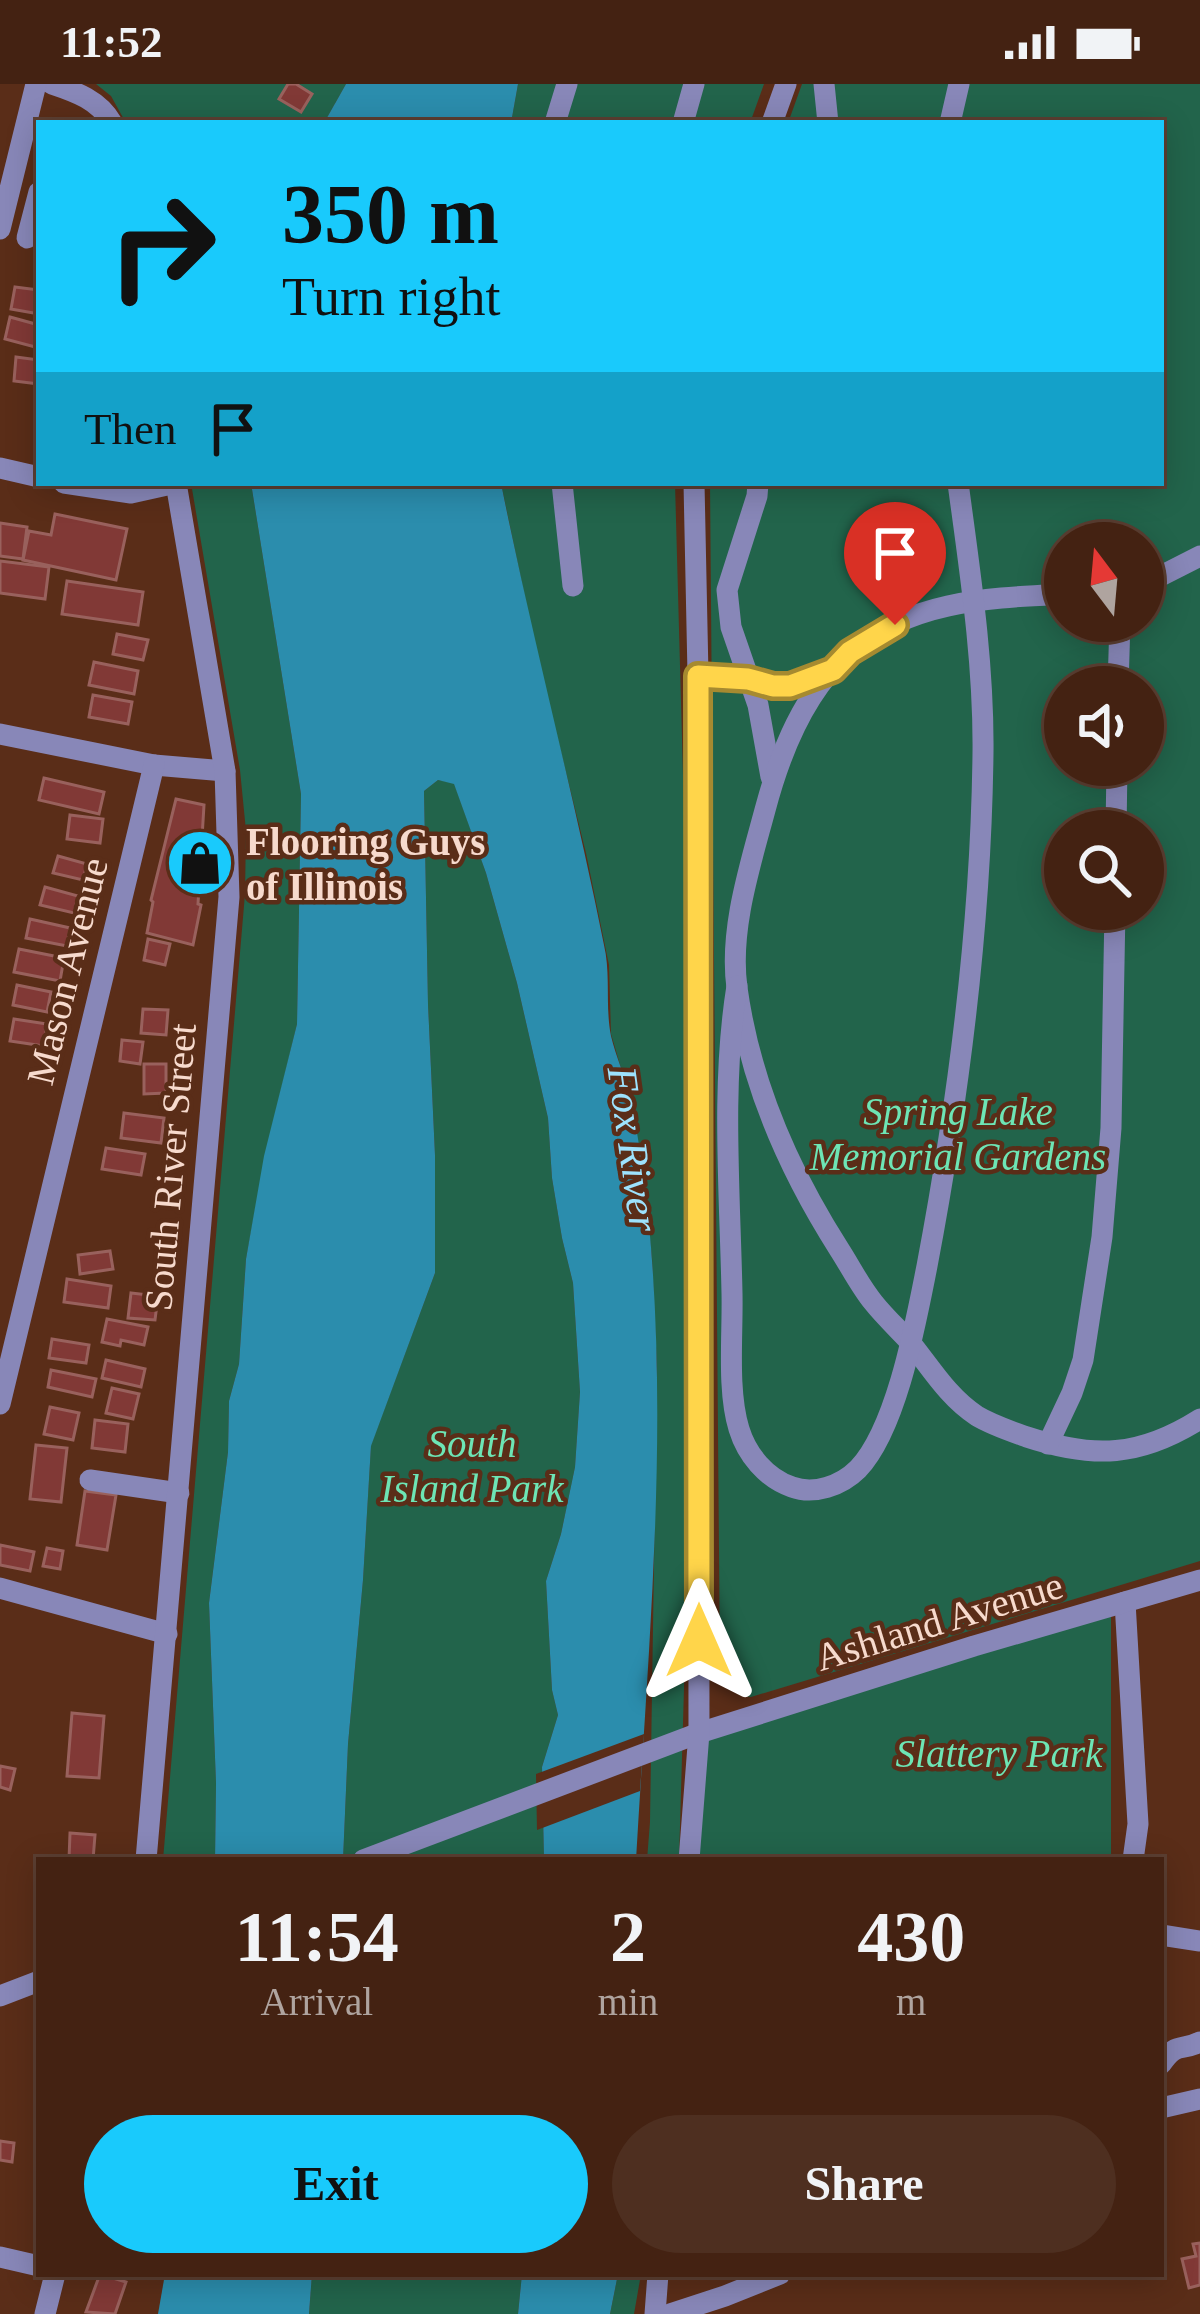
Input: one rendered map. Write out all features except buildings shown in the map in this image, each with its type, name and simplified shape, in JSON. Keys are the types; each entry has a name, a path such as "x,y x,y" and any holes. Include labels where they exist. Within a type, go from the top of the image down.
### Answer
{"street":[{"path":"33,239 0,230 28,160 36,84"},
{"path":"52,84 84,94 112,120"},
{"path":"556,120 567,84"},
{"path":"684,120 694,84"},
{"path":"773,120 786,84"},
{"path":"824,84 828,120"},
{"path":"951,120 959,84"},
{"path":"0,468 36,477"},
{"path":"78,486 131,493 162,486"},
{"name":"South River Street","path":"146,1857 229,897 225,771 177,486"},
{"path":"562,486 573,586"},
{"path":"689,1857 699,1733 694,486"},
{"path":"758,486 727,590 731,627 758,705 772,783"},
{"path":"737,986 730,1060 738,1426 756,1461 770,1475 803,1491 824,1489 857,1471 880,1433 912,1345 959,1081 973,937 983,748 974,599 958,486"},
{"path":"1164,574 1200,556"},
{"path":"1044,595 974,599 895,625 850,652 818,687 772,783 742,906 737,986 760,1085 805,1193 871,1300 945,1387 977,1416 1004,1429 1097,1453 1156,1442 1200,1419"},
{"path":"698,676 790,686 833,670"},
{"path":"0,734 154,765 225,771"},
{"name":"Mason Avenue","path":"0,1404 154,765"},
{"path":"1048,1444 1083,1360 1102,1238 1111,1128 1115,930"},
{"path":"90,1480 179,1493"},
{"name":"Ashland Avenue","path":"405,1852 699,1733 1200,1580"},
{"path":"0,1588 166,1634"},
{"path":"1125,1602 1138,1824 1133,1857"},
{"path":"1164,1935 1200,1941"},
{"path":"0,1996 36,1982"},
{"path":"1164,2060 1179,2046 1200,2042"},
{"path":"1164,2107 1200,2099"},
{"path":"0,2258 36,2265"},
{"path":"45,2314 54,2277"},
{"path":"655,2314 658,2277"},
{"path":"670,2314 772,2277"}],"green space":[{"path":"96,84 346,84 326,120 124,120 111,96"},
{"path":"518,84 764,84 751,120 512,120"},
{"name":"Spring Lake Memorial Gardens","path":"802,84 1200,84 1200,1561 751,1697 730,1689 720,1670 710,486 1164,486 1164,120 789,120"},
{"path":"192,486 251,486 301,794 297,1024 246,1259 239,1364 229,1401 228,1452 209,1603 215,1857 163,1857 245,894 240,770"},
{"name":"South Island Park","path":"502,486 675,486 688,958 690,1482 679,1857 647,1857 657,1368 643,1175 629,1095 611,1034 609,965"},
{"name":"South Island Park","path":"438,780 454,783 486,873 548,1118 552,1178 573,1283 580,1392 575,1467 546,1581 552,1690 558,1715 542,1767 544,1857 343,1857 371,1445 435,1273 424,791"},
{"name":"Slattery Park","path":"1111,1606 1111,1857 690,1857 699,1733"},
{"path":"312,2277 522,2277 518,2314 309,2314"},
{"path":"617,2277 640,2277 634,2314 610,2314"}],"water":[{"path":"346,84 518,84 512,120 326,120"},
{"name":"Fox River","path":"251,486 502,486 604,945 611,1036 630,1097 644,1178 652,1263 657,1434 636,1857 544,1857 542,1767 558,1715 552,1690 546,1581 575,1467 580,1392 573,1283 552,1178 548,1118 517,983 486,873 454,784 438,780 424,791 435,1273 371,1446 343,1857 215,1857 209,1603 228,1452 229,1401 239,1364 246,1259 264,1156 297,1024 301,794"},
{"path":"164,2277 312,2277 309,2314 158,2314"},
{"path":"522,2277 617,2277 610,2314 518,2314"}],"pier":[{"path":"644,1734 640,1791 537,1830 536,1774"}],"place":[{"name":"Flooring Guys of Illinois","path":"200,863"}],"route":[{"path":"699,1641 698,676 790,686 833,670 850,652 895,625"}]}
